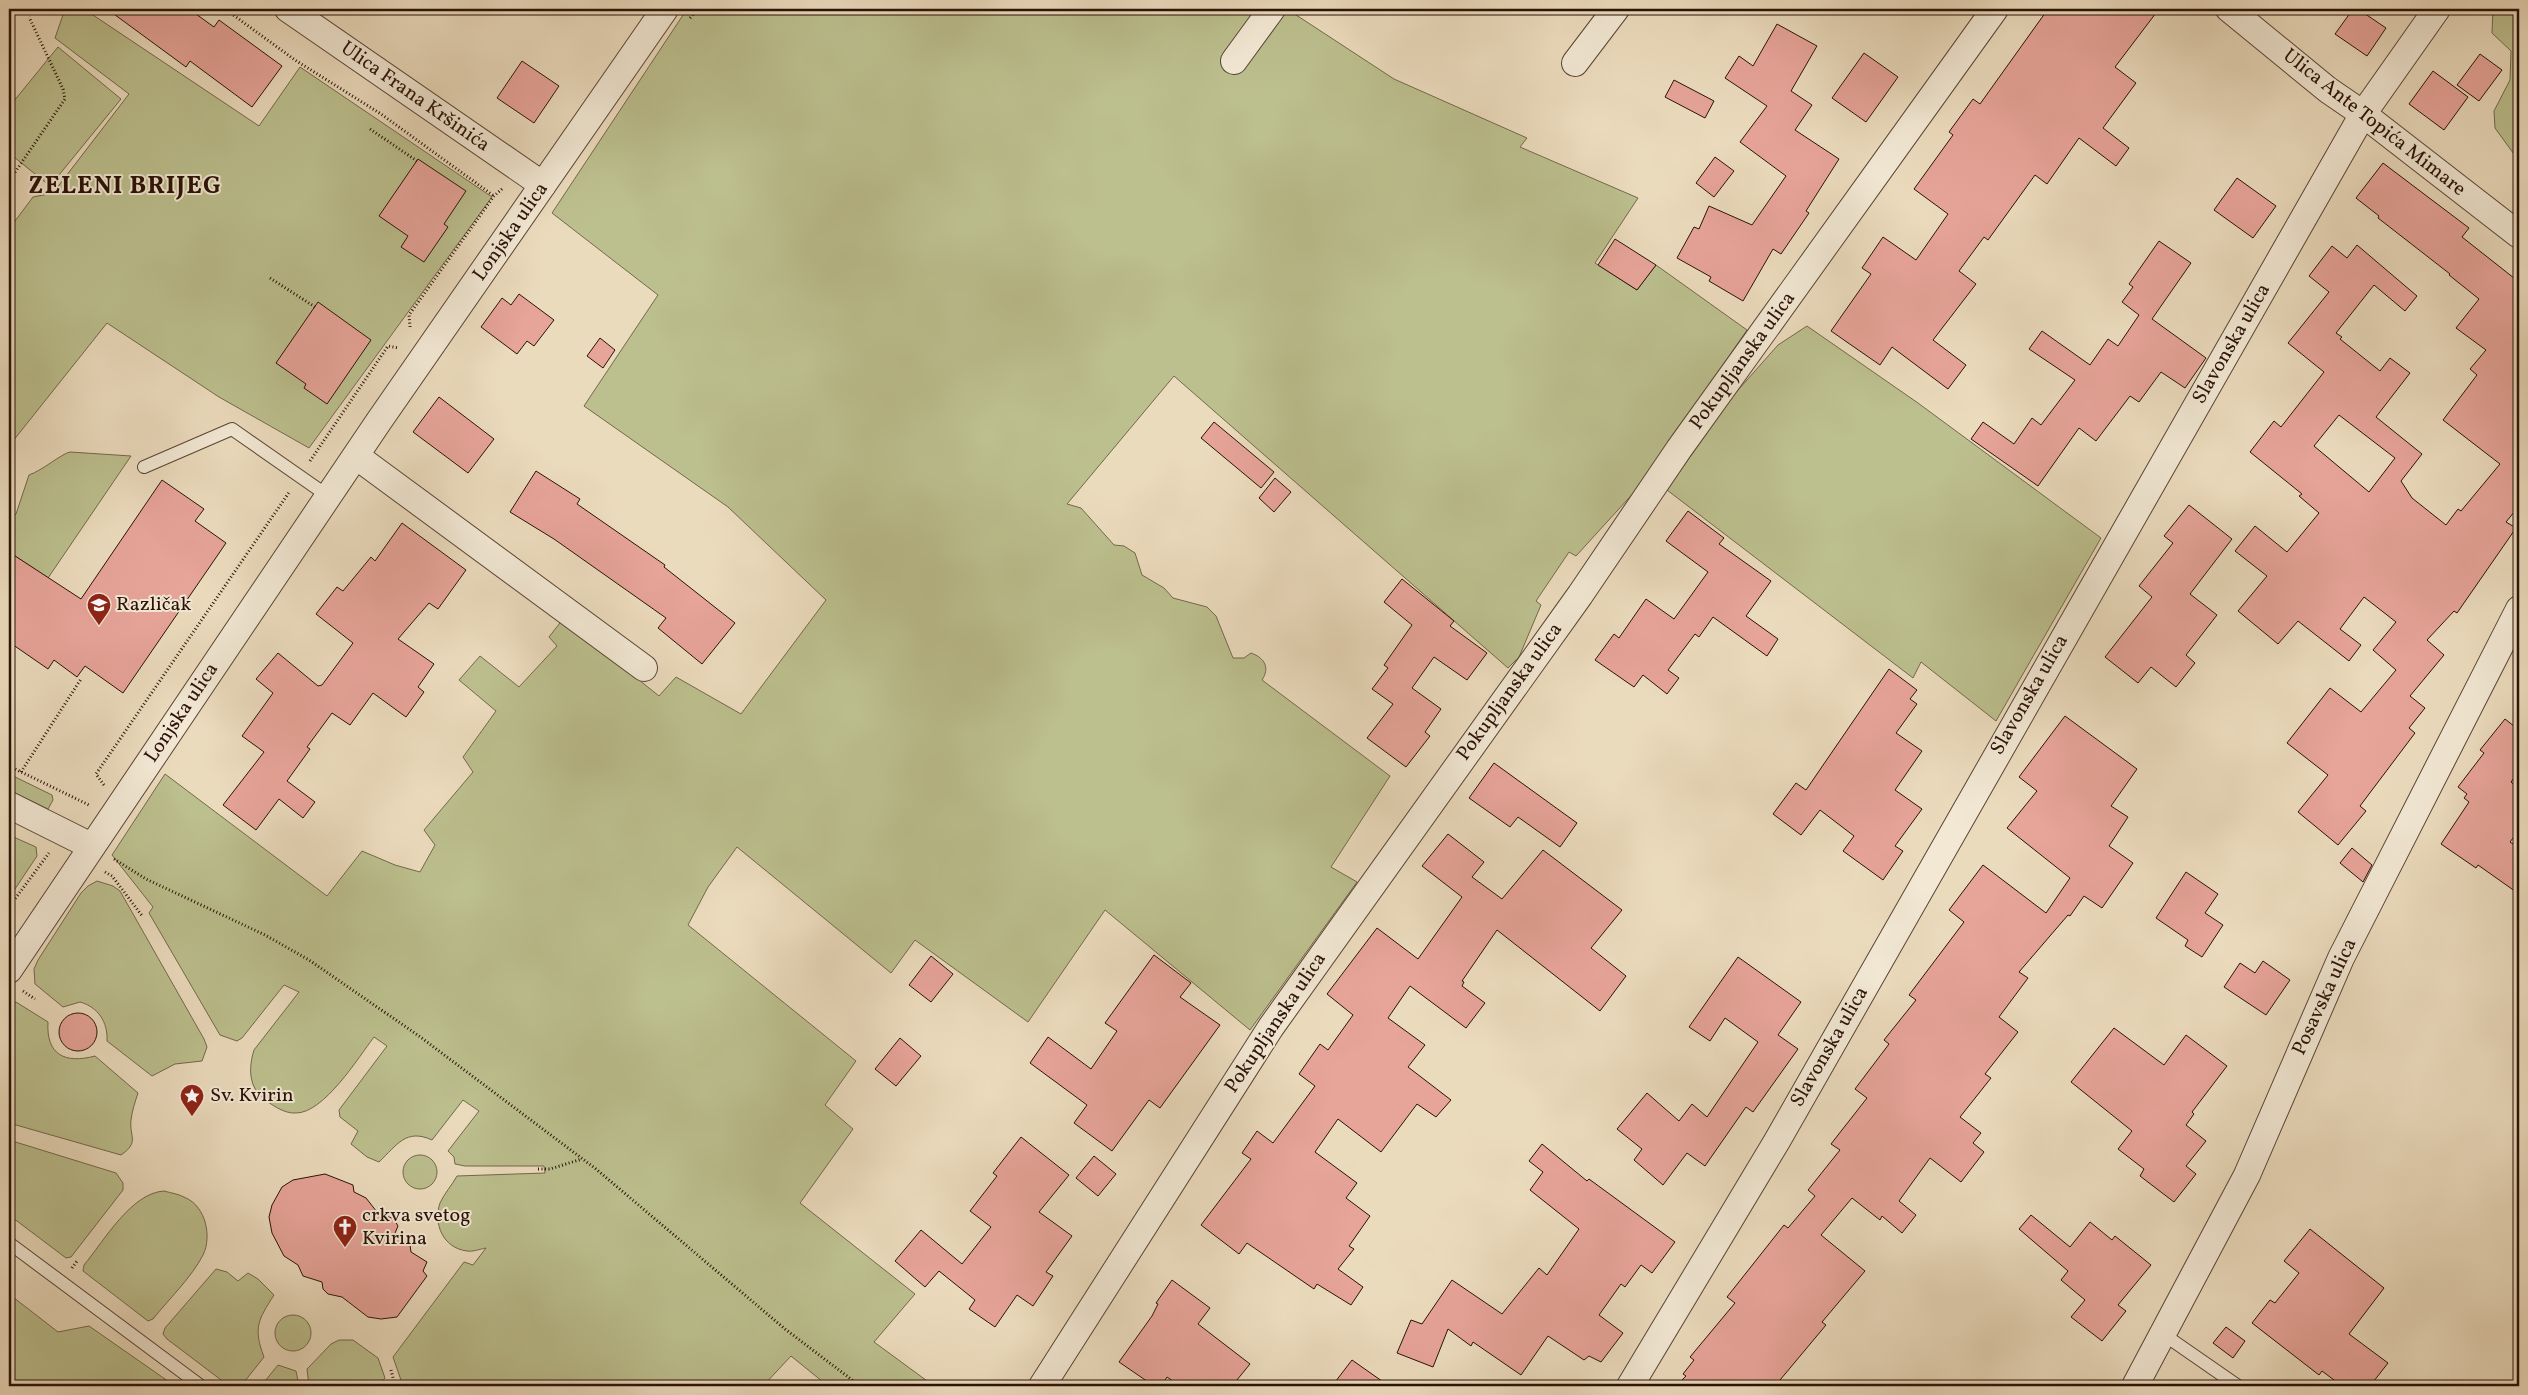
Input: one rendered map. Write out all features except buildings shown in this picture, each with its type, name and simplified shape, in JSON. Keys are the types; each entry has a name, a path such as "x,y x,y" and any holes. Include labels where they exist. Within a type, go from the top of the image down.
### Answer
{"street":[{"name":"Ulica Frana Kršinića","path":"288,9 543,185"},
{"name":"Lonjska ulica","path":"9,970 87,851 328,496 666,9"},
{"path":"1234,61 1272,9"},
{"path":"1575,63 1616,9"},
{"name":"Pokupljanska ulica","path":"1042,1386 1271,1027 1574,603 1679,449 1995,9"},
{"name":"Ulica Ante Topića Mimare","path":"2229,9 2328,90 2363,114 2519,236"},
{"name":"Slavonska ulica","path":"1630,1386 1776,1141 2363,114 2437,9"},
{"path":"356,456 644,668"},
{"name":"Posavska ulica","path":"2135,1386 2247,1175 2342,958 2519,608"},
{"path":"9,805 87,851"}],"lane":[{"path":"144,466 232,429 328,496"},
{"path":"9,1243 201,1386"},
{"path":"2163,1334 2238,1386"}],"path":[{"path":"225,9 295,60 380,114 494,196"},
{"path":"9,181 64,99 62,89 29,17"},
{"path":"370,129 417,162"},
{"path":"270,278 315,307"},
{"path":"21,772 81,679"},
{"path":"9,766 111,817"},
{"path":"9,906 50,850 44,847"},
{"path":"87,851 112,876 143,917"},
{"path":"87,851 265,935 308,960 419,1036 583,1159 785,1329 860,1386"},
{"path":"538,1169 550,1169 583,1159"},
{"path":"391,1370 395,1386"}],"green space":[{"path":"65,9 84,9 259,126 300,67 492,197 309,448 219,397 107,323 9,446 9,229 33,197 53,193 129,94 55,38"},
{"path":"687,9 1287,9 1394,79 1527,138 1520,147 1638,198 1595,263 1637,290 1656,265 1747,330 1638,488 1576,556 1569,552 1536,601 1541,605 1519,657 1508,668 1174,376 1067,504 1081,508 1114,545 1124,546 1135,553 1142,575 1164,588 1173,598 1207,607 1216,616 1233,658 1244,658 1251,653 1260,658 1266,668 1262,680 1390,776 1331,867 1357,882 1250,1030 1105,910 1028,1022 915,940 891,973 737,847 708,887 688,925 856,1061 825,1105 853,1129 800,1203 915,1294 874,1342 934,1386 828,1386 791,1356 763,1386 403,1386 393,1357 464,1262 473,1265 486,1248 467,1251 459,1249 446,1240 439,1227 438,1219 440,1203 444,1196 457,1176 545,1173 544,1166 465,1166 455,1164 454,1157 448,1151 479,1111 463,1100 432,1140 423,1137 409,1137 397,1144 379,1162 367,1157 351,1144 358,1131 340,1117 339,1110 387,1046 374,1037 339,1083 318,1104 307,1111 291,1113 269,1103 254,1087 251,1075 252,1056 254,1050 299,992 284,985 242,1038 237,1041 220,1035 149,913 153,907 112,855 165,774 327,896 362,851 395,865 420,872 435,845 424,830 473,772 463,757 496,711 459,680 480,656 519,687 557,646 549,637 563,619 659,696 676,677 741,714 826,600 728,507 584,406 658,295 552,213"},
{"path":"2493,9 2519,9 2519,161 2495,128 2494,111 2510,80 2511,51 2492,33"},
{"path":"58,47 121,99 50,186 9,153 9,107"},
{"path":"1807,326 1918,403 2101,538 1996,721 1921,662 1913,678 1667,490 1731,398 1778,345"},
{"path":"70,452 131,456 48,578 9,552 9,520 16,514 29,475"},
{"path":"9,774 52,795 53,800 48,809 9,790"},
{"path":"9,835 36,847 37,856 9,898"},
{"path":"97,881 113,886 120,891 204,1039 207,1047 202,1061 175,1064 152,1076 107,1041 104,1022 101,1016 92,1008 80,1002 63,1007 35,984 34,969 38,960 81,893"},
{"path":"16,1002 48,1022 50,1042 59,1054 75,1059 95,1056 138,1093 131,1120 132,1143 121,1155 9,1123 9,1004"},
{"path":"9,1140 116,1173 123,1183 123,1190 71,1257 66,1258 9,1215"},
{"path":"420,1155 427,1156 432,1160 436,1165 436,1179 432,1184 427,1188 420,1189 413,1188 408,1184 404,1179 403,1172 404,1165 408,1160 413,1156"},
{"path":"164,1191 193,1202 203,1215 207,1240 203,1255 193,1272 153,1319 148,1321 83,1271 84,1265 129,1209 140,1200"},
{"path":"216,1269 227,1272 238,1281 248,1273 258,1279 274,1295 264,1311 258,1331 264,1357 241,1386 229,1386 163,1334 165,1328"},
{"path":"9,1294 58,1332 89,1326 175,1386 9,1385"},
{"path":"293,1315 300,1316 306,1320 310,1326 310,1340 306,1346 300,1350 293,1351 286,1350 280,1346 276,1340 275,1333 276,1326 280,1320 286,1316"},
{"path":"339,1340 353,1340 378,1358 385,1378 378,1386 309,1386 307,1369 331,1344"},
{"path":"278,1365 296,1371 299,1386 261,1386"}],"place":[{"name":"Različak","path":"99,626"},
{"name":"Sv. Kvirin","path":"192,1117"},
{"name":"crkva svetog Kvirina","path":"345,1248"}],"district":[{"name":"ZELENI BRIJEG","path":"125,186"}]}
